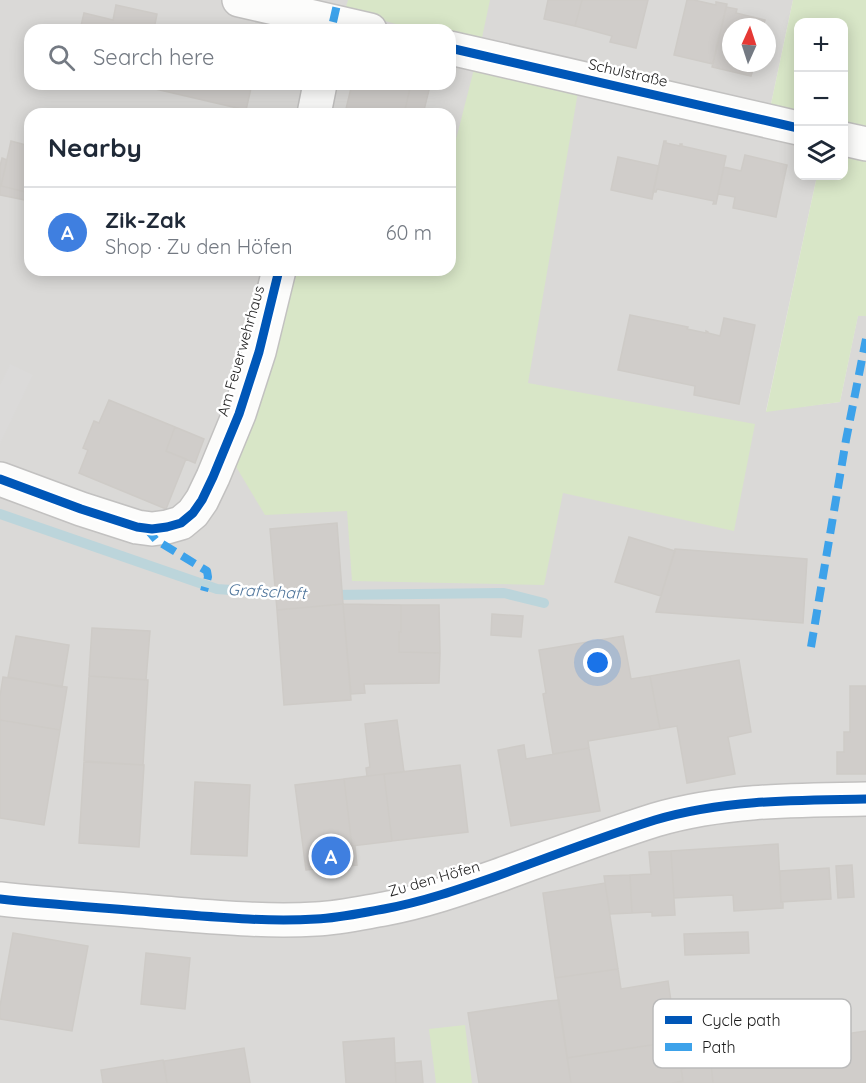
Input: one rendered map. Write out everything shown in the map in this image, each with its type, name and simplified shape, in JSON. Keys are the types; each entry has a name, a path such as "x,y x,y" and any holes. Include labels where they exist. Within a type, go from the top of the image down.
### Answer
{"street":[{"path":"238,0 326,24"},
{"name":"Schulstraße","path":"456,49 794,127"},
{"path":"315,108 319,90"},
{"path":"848,140 866,144"},
{"name":"Am Feuerwehrhaus","path":"0,479 137,527 152,529 167,527 187,518 202,500 239,414 259,352 278,276"},
{"name":"Zu den Höfen","path":"0,899 249,920 338,917 387,909 437,896 656,820 681,814 724,805 747,803 866,799"}],"shaded area":[{"path":"0,0 793,0 771,104 794,109 794,180 816,180 766,411 840,402 858,315 866,316 866,1083 0,1083"},
{"path":"10,364 33,375 0,444 0,385"}],"green space":[{"path":"348,0 490,0 480,47 456,41 456,24 396,24 345,10"},
{"path":"793,0 866,0 866,316 858,316 840,402 766,412 816,180 848,180 848,18 794,18 794,109 771,104"},
{"path":"474,69 578,92 528,383 755,424 734,531 563,493 544,585 352,581 347,511 265,515 235,465 273,364 293,276 456,276 456,140"},
{"path":"465,1025 472,1083 436,1083 429,1029"}],"building":[{"path":"548,0 582,0 575,26 544,19"},
{"path":"582,0 648,0 636,48 610,42 612,36 575,26"},
{"path":"687,0 716,5 716,2 727,4 713,64 674,55"},
{"path":"116,5 157,14 155,24 81,24 84,13 113,20"},
{"path":"726,7 737,9 736,13 757,18 723,18"},
{"path":"722,24 722,69 712,67"},
{"path":"734,72 752,72 751,76"},
{"path":"160,90 251,90 246,108 237,108"},
{"path":"351,90 410,90 405,108 346,108"},
{"path":"410,90 429,90 424,108 405,108"},
{"path":"11,141 24,144 24,192 1,186"},
{"path":"664,141 726,156 716,204 713,204 714,201 657,189 653,192"},
{"path":"745,155 787,165 776,217 733,208 735,197 718,194 724,167 741,171"},
{"path":"618,157 659,166 652,199 611,190"},
{"path":"2,158 7,160 1,186 24,192 24,200 0,195"},
{"path":"630,315 720,336 724,318 755,325 739,404 694,395 695,386 618,370"},
{"path":"109,400 175,427 166,451 186,459 166,509 79,473 88,450 83,448 94,421 99,423"},
{"path":"175,427 204,439 195,463 166,451"},
{"path":"337,523 343,604 277,610 270,529"},
{"path":"629,537 675,551 661,596 615,582"},
{"path":"675,549 807,559 803,623 656,612"},
{"path":"343,604 401,605 399,652 440,653 439,683 364,684 365,693 351,694"},
{"path":"343,604 351,700 284,705 277,610"},
{"path":"401,605 439,605 440,653 399,652"},
{"path":"492,614 523,616 521,637 491,635"},
{"path":"92,628 150,631 146,680 89,676"},
{"path":"16,636 69,645 62,687 8,677"},
{"path":"623,636 631,679 650,676 660,729 588,741 589,748 553,754 543,694 546,693 539,650"},
{"path":"739,660 751,732 728,737 735,774 687,783 677,726 660,729 650,676"},
{"path":"89,676 148,680 143,765 84,761"},
{"path":"3,677 67,687 60,730 0,720"},
{"path":"850,686 866,686 866,774 837,774 837,752 844,752 844,732 850,732"},
{"path":"0,720 60,730 44,825 0,818"},
{"path":"397,720 404,772 367,776 366,768 370,767 365,724"},
{"path":"524,745 526,759 589,748 600,811 511,826 498,750"},
{"path":"84,762 144,765 139,847 79,843"},
{"path":"460,765 468,832 392,841 384,774"},
{"path":"384,774 392,841 352,846 344,779"},
{"path":"344,779 352,846 355,846 357,865 306,870 295,785"},
{"path":"195,782 250,785 247,856 191,854"},
{"path":"778,844 783,908 734,911 733,895 674,898 671,851"},
{"path":"671,851 675,915 652,916 652,912 632,913 630,875 651,874 649,852"},
{"path":"852,865 854,897 838,898 836,866"},
{"path":"829,868 831,899 781,902 780,871"},
{"path":"630,875 632,913 610,914 604,876"},
{"path":"605,883 618,969 555,978 543,893"},
{"path":"748,932 749,953 685,955 684,934"},
{"path":"13,933 88,946 72,1031 0,1019 0,1006"},
{"path":"146,953 190,958 185,1009 141,1004"},
{"path":"618,969 621,989 668,981 671,999 653,999 653,1045 567,1058 555,978"},
{"path":"559,1000 571,1083 479,1083 468,1013"},
{"path":"866,1031 866,1083 713,1083 712,1068 851,1068 851,1033"},
{"path":"394,1038 396,1083 346,1083 343,1042"},
{"path":"653,1045 653,1068 681,1068 683,1081 672,1083 571,1083 567,1058"},
{"path":"244,1048 250,1083 167,1083 164,1061"},
{"path":"163,1060 167,1083 103,1083 101,1070"},
{"path":"421,1061 423,1083 396,1083 395,1063"},
{"path":"712,1068 713,1083 672,1083 683,1081 681,1069"}],"waterway":[{"name":"Grafschaft","path":"0,514 217,589 290,594"},
{"name":"Grafschaft","path":"330,595 504,593 544,603"}],"marked path":[{"path":"333,22 338,0"},
{"path":"811,647 846,440 866,339"},
{"path":"146,528 156,540 207,571 208,577 204,591"}],"cycle path":[{"path":"456,49 794,127"},
{"path":"0,479 137,527 152,529 181,523 193,513 202,500 239,414 259,352 278,276"},
{"path":"0,899 240,919 333,918 398,906 441,895 615,833 681,813 759,802 866,799"}],"place":[{"name":"Zik-Zak","path":"331,856"}]}
